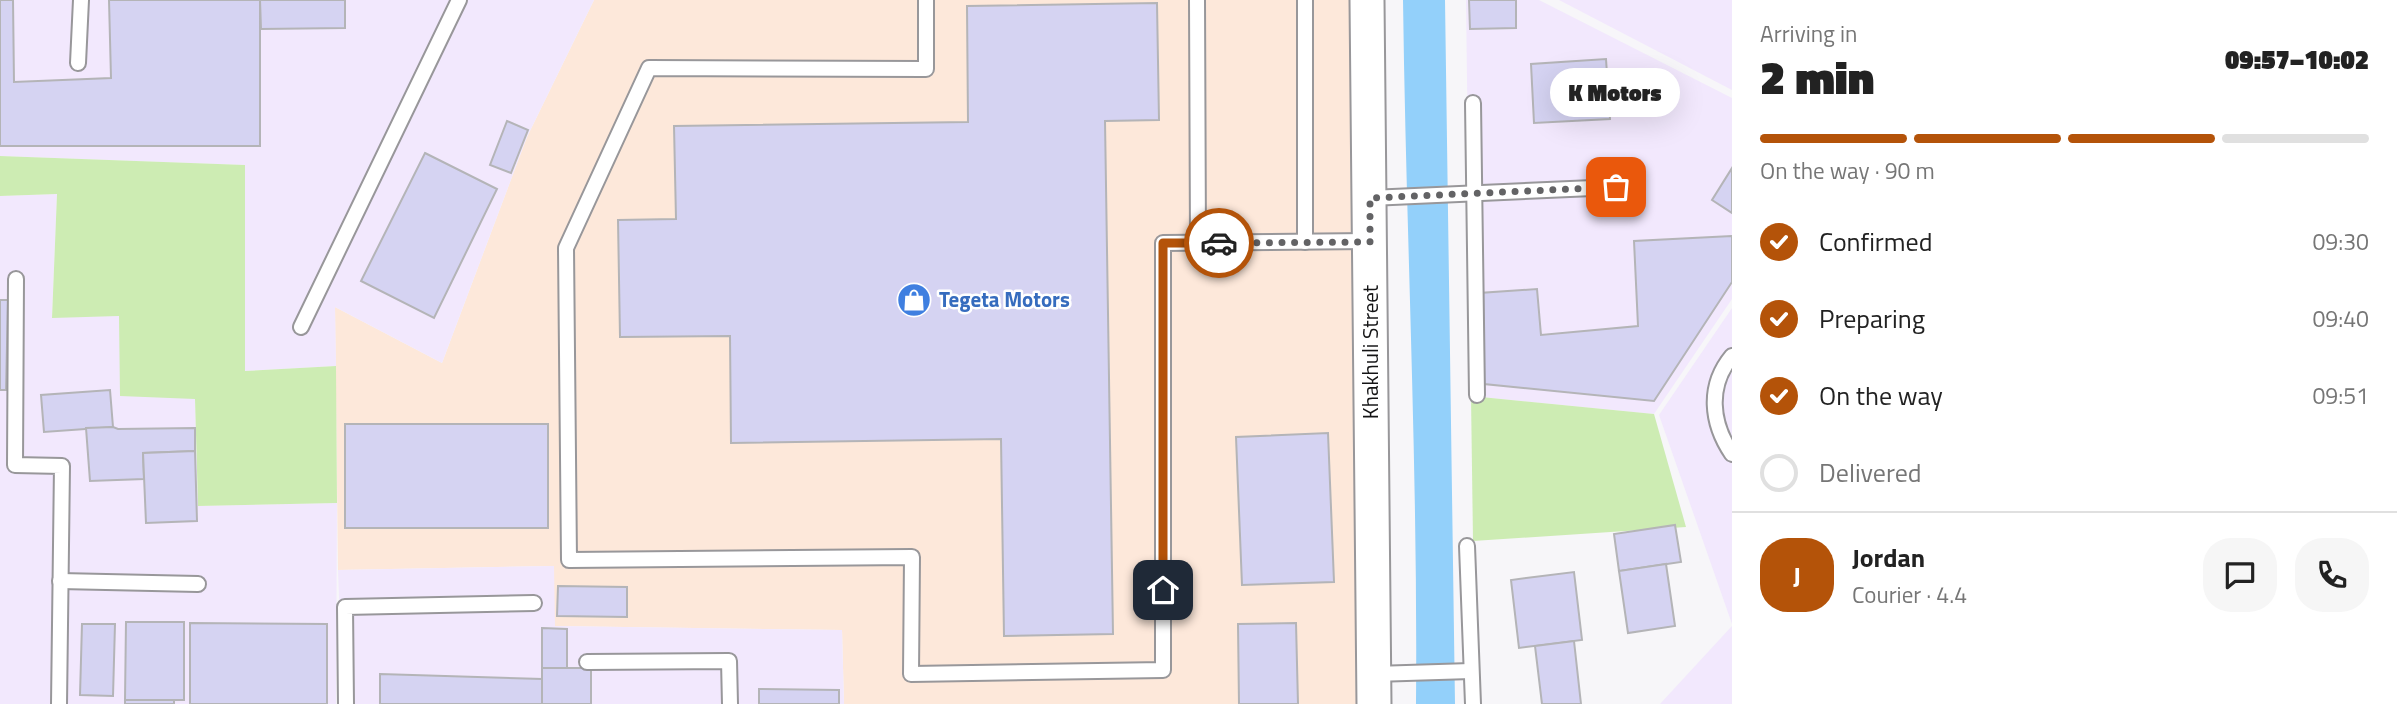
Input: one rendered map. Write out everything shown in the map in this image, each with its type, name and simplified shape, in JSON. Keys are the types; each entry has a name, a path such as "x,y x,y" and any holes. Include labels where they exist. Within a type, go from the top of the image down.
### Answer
{"street":[{"name":"Khakhuli Street","path":"1367,0 1386,197 1370,242 1373,689"}],"lane":[{"path":"78,63 81,0"},
{"path":"301,327 458,0"},
{"path":"926,0 926,69 649,68 566,248 569,560 912,557 911,674 1163,670 1163,243 1370,242"},
{"path":"1197,0 1198,243"},
{"path":"1305,0 1305,242"},
{"path":"1473,103 1477,395"},
{"path":"1386,197 1616,187"},
{"path":"16,279 15,465 62,466 59,704"},
{"path":"1732,356 1718,372 1714,405 1720,437 1732,454"},
{"path":"1466,546 1466,671 1473,704"},
{"path":"61,580 198,584"},
{"path":"346,704 345,607 534,603"},
{"path":"587,662 729,661 730,704"},
{"path":"1373,689 1411,673 1466,671"}],"shaded area":[{"path":"0,0 594,0 527,137 442,363 335,307 336,366 245,371 244,165 0,156"},
{"path":"594,0 1350,0 1356,704 844,704 842,630 554,626 554,566 338,570 335,307 442,363 527,137"},
{"path":"1466,0 1539,0 1732,98 1732,299 1654,414 1471,396"},
{"path":"1559,0 1732,0 1732,90"},
{"path":"57,194 52,317 119,316 195,399 198,506 337,503 336,704 0,704 0,196"},
{"path":"1732,308 1732,624 1659,415"},
{"path":"554,566 555,626 842,630 844,704 343,704 338,570"},
{"path":"1732,626 1732,704 1660,704"}],"green space":[{"path":"0,156 245,165 245,371 336,366 337,503 198,506 195,399 120,396 119,316 52,318 57,194 0,196"},
{"path":"1471,396 1654,414 1686,527 1473,541"}],"water":[{"path":"1403,0 1445,0 1455,704 1416,704 1415,528"}],"building":[{"path":"0,0 13,0 14,82 111,78 109,0 260,0 260,146 0,146"},
{"path":"260,0 345,0 345,28 261,29"},
{"path":"1469,0 1516,0 1516,28 1470,29"},
{"path":"1157,3 1159,120 1105,121 1113,634 1004,636 1001,439 731,443 730,336 620,337 618,220 676,219 674,126 968,122 967,6"},
{"path":"1606,59 1610,119 1534,123 1531,64"},
{"path":"507,121 528,130 511,173 490,165"},
{"path":"425,153 497,189 434,318 361,281"},
{"path":"1732,168 1732,213 1712,200"},
{"path":"1732,236 1732,282 1654,401 1484,384 1479,293 1537,289 1541,335 1638,326 1634,241"},
{"path":"0,300 8,300 6,390 0,390"},
{"path":"110,390 113,427 44,432 41,395"},
{"path":"345,424 548,424 548,528 345,528"},
{"path":"86,428 195,428 195,451 143,453 144,479 90,481"},
{"path":"1328,433 1334,582 1242,585 1236,437"},
{"path":"195,451 197,521 146,523 143,453"},
{"path":"1675,525 1681,562 1619,571 1614,534"},
{"path":"1666,564 1675,626 1628,633 1619,571"},
{"path":"1574,572 1582,640 1519,648 1511,580"},
{"path":"558,586 627,587 627,617 557,616"},
{"path":"126,622 184,622 184,700 125,700"},
{"path":"190,623 327,624 327,704 190,704"},
{"path":"1296,623 1298,704 1239,704 1238,624"},
{"path":"82,624 115,624 113,696 80,695"},
{"path":"542,628 567,629 567,668 542,668"},
{"path":"1574,641 1581,704 1542,704 1535,646"},
{"path":"542,668 591,668 591,704 542,704"},
{"path":"380,674 542,679 542,704 380,704"},
{"path":"759,689 839,690 839,704 759,704"},
{"path":"125,700 174,700 174,704 125,704"}],"way so far":[{"path":"1219,243 1370,242 1370,198 1616,187"}],"place":[{"name":"K Motors","path":"1616,187"},
{"name":"Tegeta Motors","path":"914,300"}],"route":[{"path":"1163,590 1163,243 1219,243"}]}
